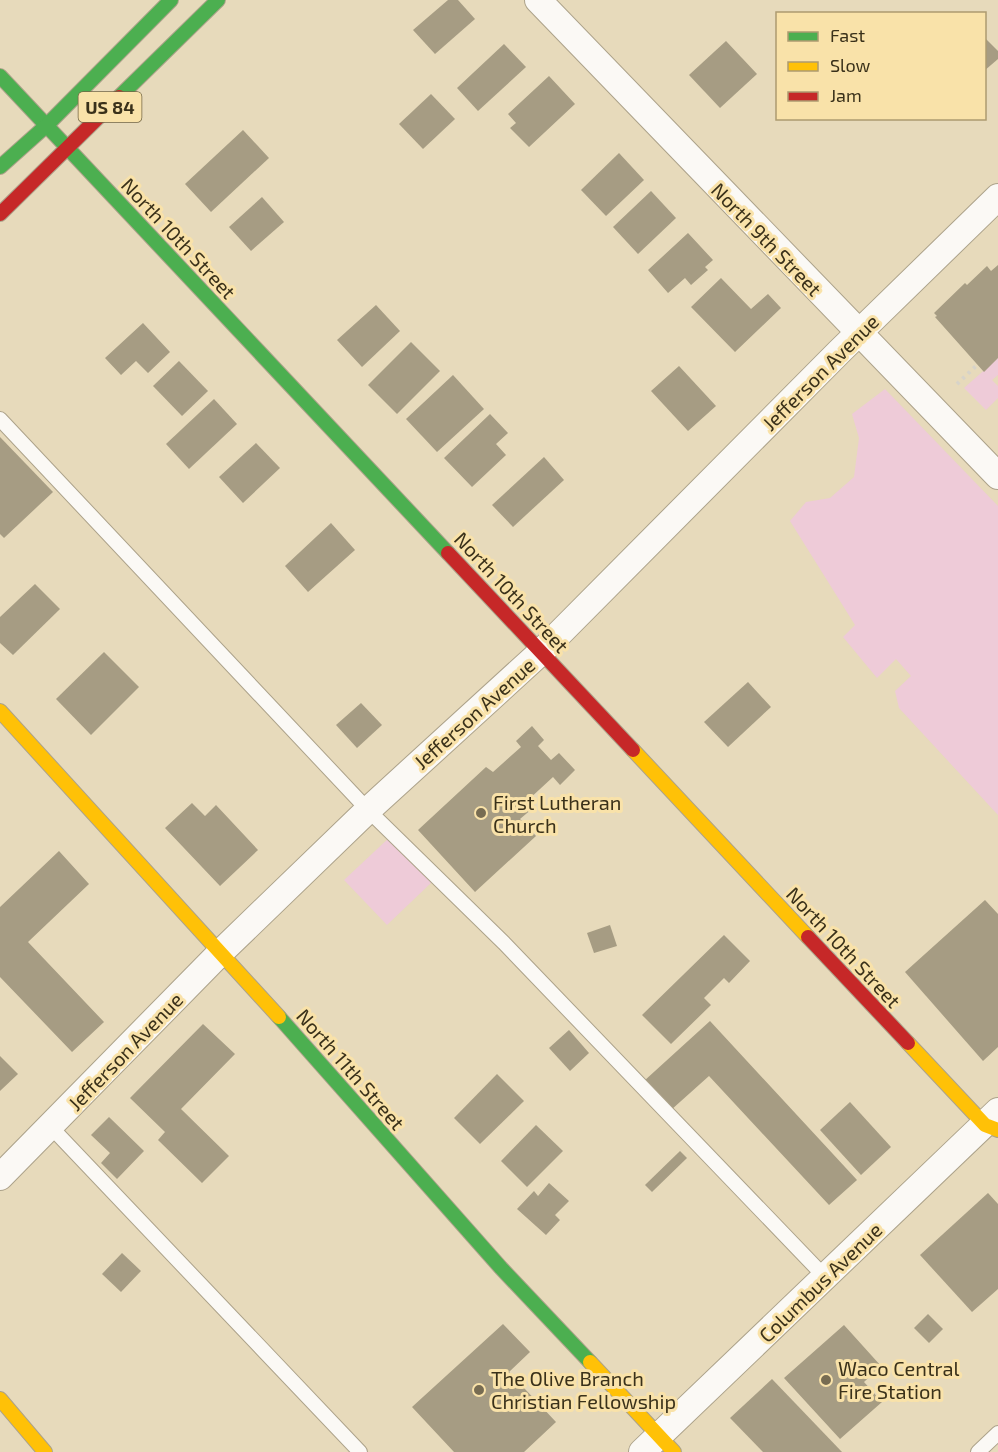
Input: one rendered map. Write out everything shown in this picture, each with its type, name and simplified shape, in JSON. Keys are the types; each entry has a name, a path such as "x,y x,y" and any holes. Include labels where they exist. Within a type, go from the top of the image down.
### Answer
{"street":[{"name":"US 84","path":"0,167 47,125 171,0"},
{"name":"US 84","path":"0,214 219,0"},
{"name":"North 9th Street","path":"538,0 998,476"},
{"name":"North 10th Street","path":"0,76 541,652 993,1122"},
{"name":"Jefferson Avenue","path":"0,1177 221,952 368,810 541,652 858,333 998,197"},
{"name":"North 11th Street","path":"0,711 221,952 658,1447"},
{"name":"Columbus Avenue","path":"658,1447 825,1277 993,1122"},
{"path":"1,1405 45,1452"}],"lane":[{"path":"0,419 368,810 504,943 825,1277"},
{"path":"50,1126 360,1452"},
{"path":"978,1452 998,1433"}],"path":[{"path":"957,384 977,365"}],"shaded area":[{"path":"998,358 998,375 992,380 998,386 998,398 986,410 964,388"},
{"path":"885,389 998,506 998,815 899,708 895,691 911,676 896,659 877,678 843,637 855,625 790,521 806,502 830,498 854,477 859,438 852,414"},
{"path":"390,837 432,882 387,925 344,880"}],"building":[{"path":"448,0 458,0 475,19 435,54 413,30"},
{"path":"986,39 998,51 998,59 986,69"},
{"path":"726,41 757,74 720,108 689,75"},
{"path":"504,44 526,67 478,111 457,88"},
{"path":"549,76 575,104 529,147 510,128 516,123 508,114"},
{"path":"431,94 455,119 423,149 399,124"},
{"path":"243,130 269,158 211,212 185,184"},
{"path":"619,153 644,180 606,216 581,190"},
{"path":"651,191 676,218 638,254 613,227"},
{"path":"262,197 284,222 251,251 229,227"},
{"path":"688,233 713,260 705,267 708,270 691,285 685,278 668,293 648,270"},
{"path":"998,265 998,358 984,372 935,317 937,316 934,313 965,283 967,285 987,266 991,271"},
{"path":"721,278 751,309 768,294 781,308 735,352 691,307"},
{"path":"376,305 400,331 362,367 337,340"},
{"path":"143,323 170,352 148,373 136,361 121,375 105,358"},
{"path":"411,342 440,371 397,414 368,385"},
{"path":"179,361 208,391 182,416 153,386"},
{"path":"679,366 716,406 688,431 651,391"},
{"path":"453,375 484,409 437,452 406,419"},
{"path":"214,399 237,424 189,469 166,444"},
{"path":"490,414 508,433 496,444 506,455 472,487 444,458"},
{"path":"0,437 53,492 4,538 0,534"},
{"path":"256,443 280,468 243,503 219,477"},
{"path":"544,457 564,480 513,527 492,505"},
{"path":"331,523 355,550 308,592 285,566"},
{"path":"35,584 60,609 13,655 0,643 0,617"},
{"path":"104,652 139,687 91,735 56,699"},
{"path":"748,682 771,707 728,747 704,722"},
{"path":"361,703 382,725 357,748 336,725"},
{"name":"First Lutheran Church","path":"532,726 544,740 538,746 551,760 559,753 575,770 560,785 553,777 527,801 533,808 520,819 536,836 475,892 418,830 486,767 493,772 521,747 516,741"},
{"path":"192,803 205,816 216,805 258,850 220,886 165,828"},
{"path":"59,851 89,884 28,942 104,1022 72,1052 0,977 0,907"},
{"path":"985,900 998,914 998,1047 983,1061 905,972"},
{"path":"610,925 617,946 594,953 587,933"},
{"path":"724,935 750,961 729,983 724,978 704,998 711,1005 671,1044 642,1015"},
{"path":"710,1021 857,1180 829,1205 709,1076 671,1110 644,1081"},
{"path":"203,1024 235,1054 181,1109 229,1156 202,1183 158,1140 165,1132 130,1098"},
{"path":"569,1030 589,1053 570,1071 549,1048"},
{"path":"0,1056 18,1074 0,1091"},
{"path":"497,1074 524,1101 480,1144 454,1118"},
{"path":"850,1102 891,1147 861,1175 820,1130"},
{"path":"109,1117 144,1151 117,1179 101,1163 110,1153 91,1135"},
{"path":"536,1125 563,1151 527,1187 501,1161"},
{"path":"680,1151 687,1158 652,1192 645,1185"},
{"path":"549,1183 569,1201 555,1215 560,1220 546,1235 517,1209 534,1191 538,1196"},
{"path":"988,1193 998,1204 998,1289 972,1312 920,1255"},
{"path":"122,1253 141,1271 121,1292 102,1274"},
{"path":"928,1314 943,1329 929,1343 914,1328"},
{"name":"The Olive Branch Christian Fellowship","path":"503,1324 530,1352 509,1372 556,1422 524,1452 454,1452 412,1407"},
{"name":"Waco Central Fire Station","path":"844,1325 881,1366 864,1382 882,1402 840,1439 784,1378"},
{"path":"772,1379 842,1452 763,1452 730,1418"}],"traffic: fast":[{"path":"0,167 47,125 171,0"},
{"path":"119,97 218,0"},
{"path":"0,76 448,553"},
{"path":"279,1017 501,1268 590,1362"}],"traffic: slow":[{"path":"0,711 279,1017"},
{"path":"633,750 808,937"},
{"path":"908,1043 985,1125 998,1130"},
{"path":"590,1362 674,1452"},
{"path":"0,1399 45,1452"}],"traffic: jam":[{"path":"0,214 119,97"},
{"path":"448,553 633,750"},
{"path":"808,937 908,1043"}],"place":[{"name":"First Lutheran Church","path":"481,813"},
{"name":"Waco Central Fire Station","path":"826,1380"},
{"name":"The Olive Branch Christian Fellowship","path":"479,1390"}]}
